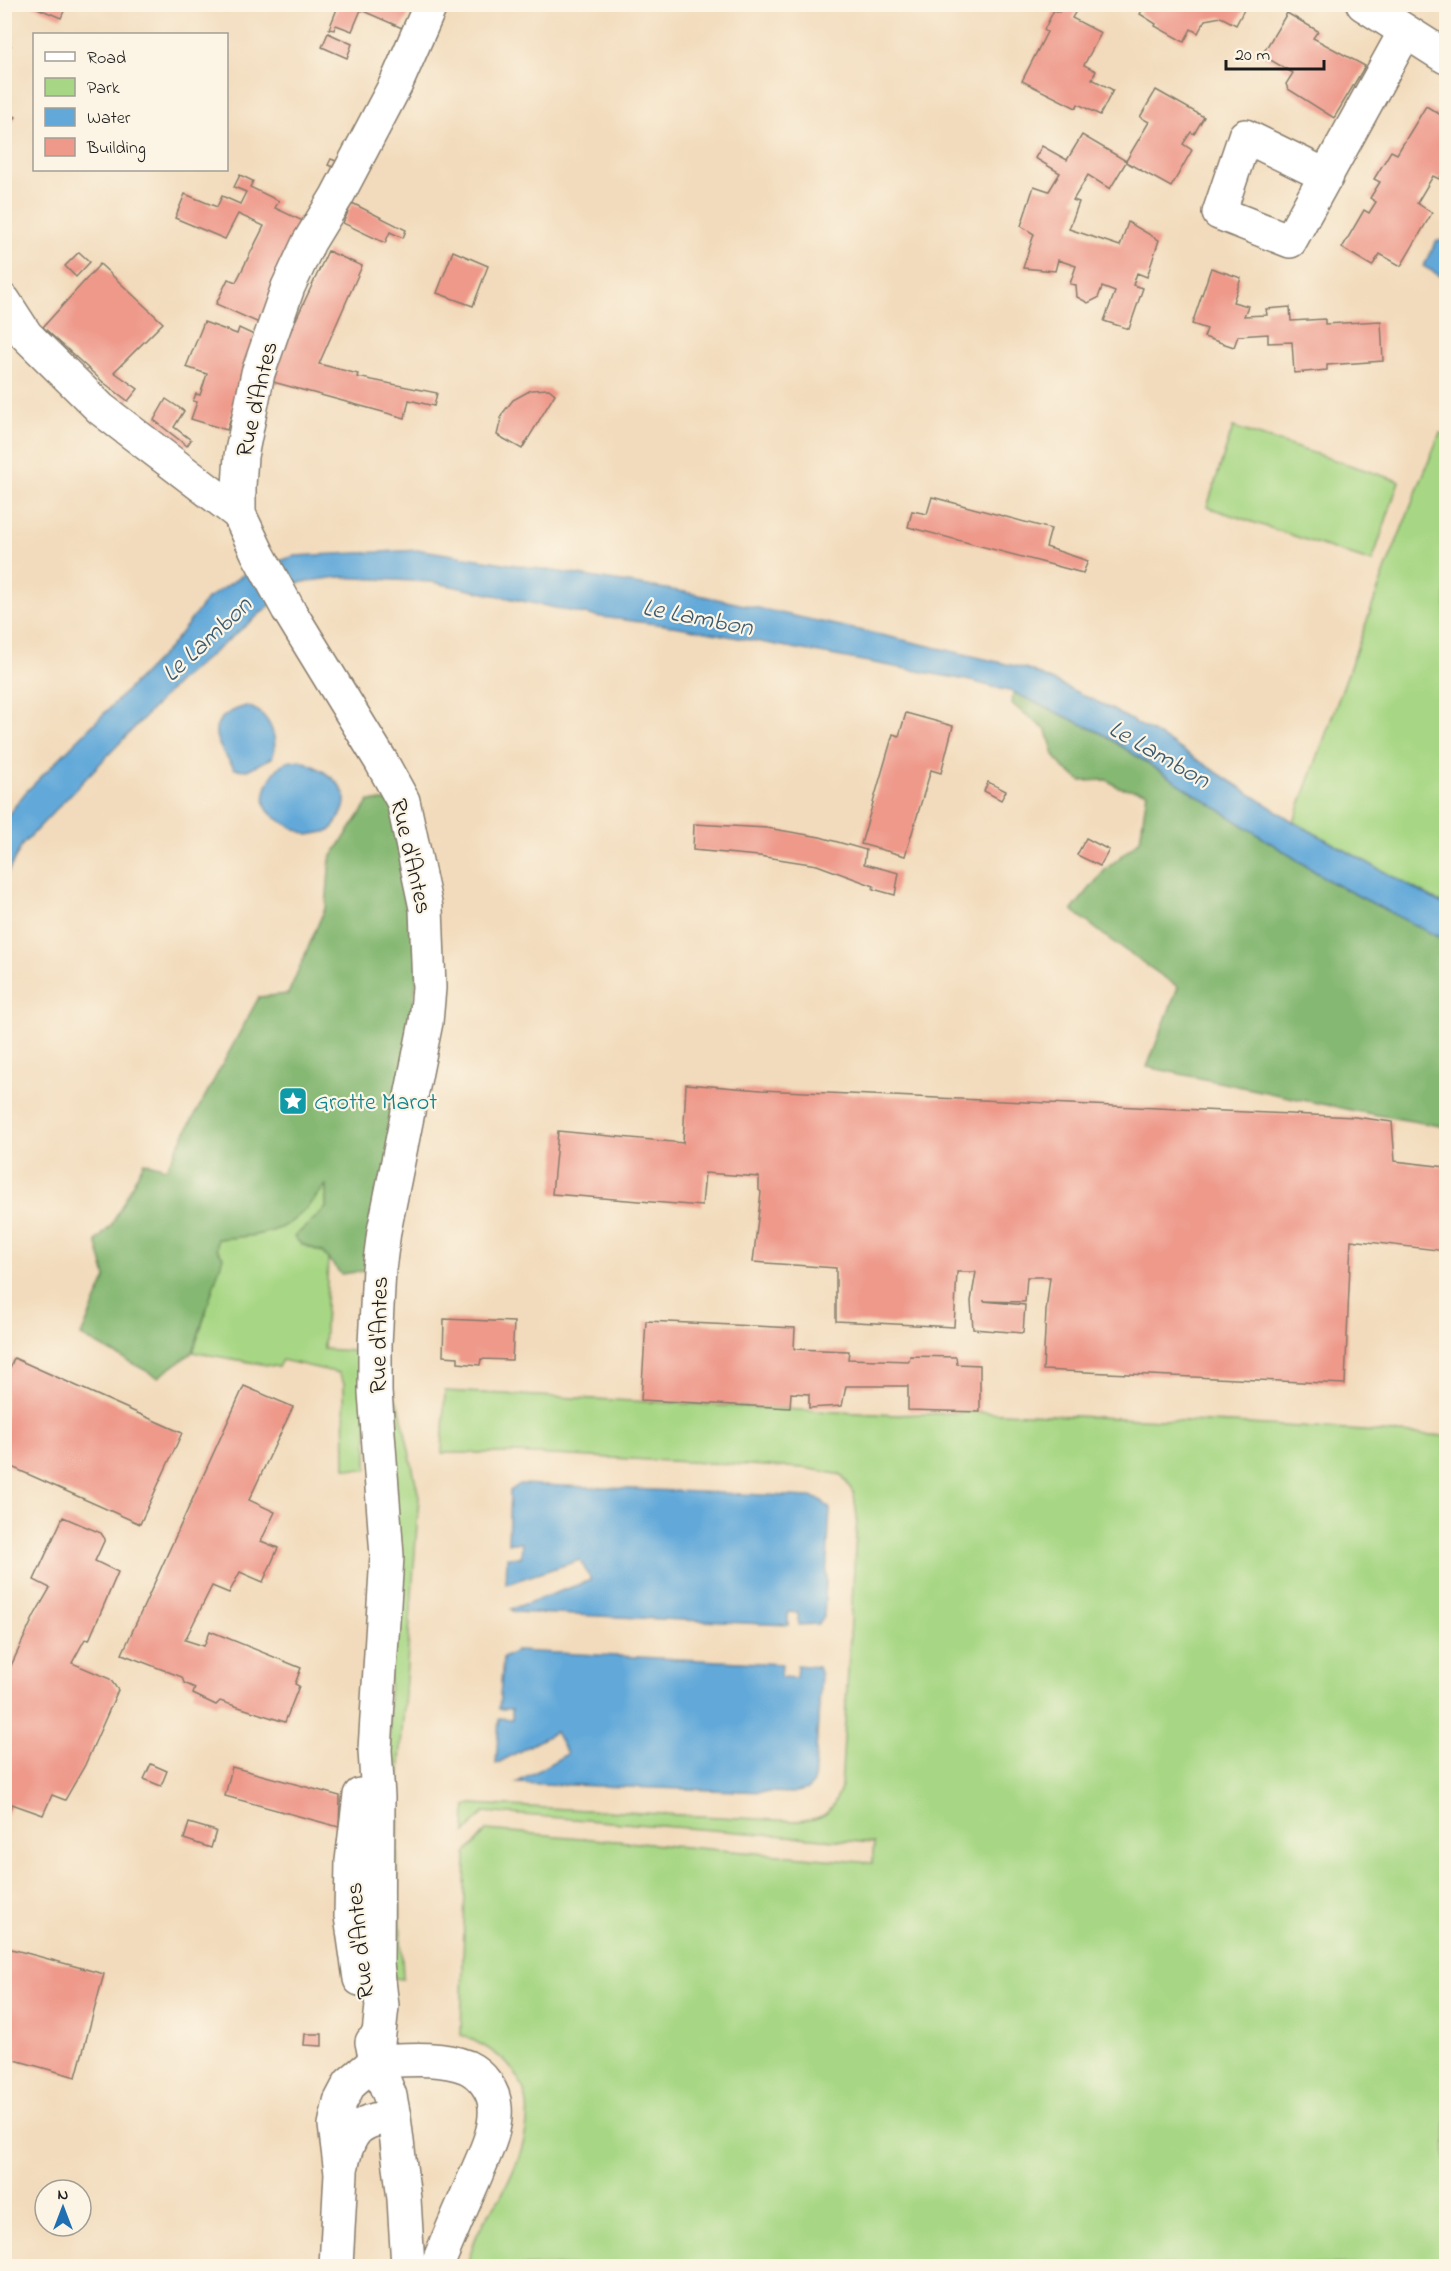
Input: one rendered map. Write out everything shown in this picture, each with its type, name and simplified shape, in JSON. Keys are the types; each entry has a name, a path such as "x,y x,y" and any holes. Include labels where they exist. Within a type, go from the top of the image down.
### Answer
{"street":[{"name":"Rue d'Antes","path":"408,2266 404,2199 394,2117 390,2096 376,2061 351,1916 352,1861 360,1795 375,1750 387,1556 375,1392 379,1269 384,1231 426,1022 429,988 426,908 403,801 288,609 239,514 242,456 250,404 271,331 309,242 337,196 396,84 431,4"},
{"path":"1363,4 1446,57"},
{"path":"1327,176 1405,32"},
{"path":"4,301 15,332 101,409 239,514"},
{"path":"341,2173 335,2125 340,2102 350,2083 376,2061 439,2061 468,2067 479,2074 489,2086 496,2105 494,2126 487,2148 437,2266"},
{"path":"336,2266 341,2173 347,2143 358,2126 383,2117 394,2117"}],"green space":[{"path":"1233,427 1399,481 1372,562 1207,507"},
{"path":"1440,433 1446,435 1446,906 1294,822 1386,568"},
{"path":"1013,692 1101,733 1331,882 1446,941 1446,1127 1355,1111 1147,1067 1178,987 1072,910 1105,870 1140,840 1147,792 1118,787 1107,780 1081,781 1063,768 1054,755 1047,731 1012,704"},
{"path":"369,801 403,801 426,908 379,1269 341,1274 322,1252 301,1244 294,1237 326,1208 326,1185 303,1212 278,1229 243,1237 217,1239 217,1249 223,1257 193,1352 158,1377 81,1336 106,1277 96,1241 111,1226 144,1162 166,1168 259,997 288,994 326,906 330,859"},
{"path":"326,1185 326,1208 301,1244 322,1252 328,1259 324,1349 367,1352 367,1470 345,1468 344,1383 339,1373 282,1360 278,1367 193,1352 206,1313 217,1239 256,1234 301,1214"},
{"path":"445,1391 895,1415 980,1412 1231,1423 1446,1436 1446,2265 467,2266 472,2246 485,2219 501,2196 513,2171 527,2124 527,2102 521,2083 508,2065 489,2049 461,2035 466,1854 487,1830 872,1863 874,1843 484,1812 465,1833 466,1806 472,1804 795,1821 813,1819 825,1814 833,1805 841,1789 857,1517 854,1494 842,1475 805,1468 514,1453 442,1453"},
{"path":"394,1396 400,1409 419,1497 400,1761 397,1853 403,1979 393,1978 388,1916 391,1397"}],"water":[{"path":"1445,239 1446,268 1442,277 1423,266 1437,241"},
{"name":"Le Lambon","path":"422,550 685,592 1028,669 1106,706 1168,741 1294,822 1446,906 1446,941 1331,882 1101,733 1013,692 966,680 679,627 594,616 432,582 338,577 297,583 179,681 22,845 5,878 5,819 25,793 170,647 207,599 246,573 294,556"},
{"path":"246,706 254,709 266,719 274,742 272,758 247,770 235,769 217,740 216,732 217,724 222,717"},
{"path":"300,760 329,775 344,793 344,809 330,831 308,835 279,820 267,809 264,797 275,772 283,764"},
{"path":"520,1484 810,1497 821,1500 830,1509 824,1617 818,1624 798,1625 798,1613 788,1612 788,1625 514,1612 511,1609 591,1580 580,1560 506,1584 507,1557 521,1557 522,1543 508,1543 510,1491"},
{"path":"516,1651 782,1664 781,1677 796,1678 797,1665 818,1667 821,1674 814,1783 808,1789 793,1793 516,1783 567,1754 555,1732 496,1764 499,1718 512,1719 512,1709 499,1709 503,1658"}],"building":[{"path":"28,4 67,4 61,18"},
{"path":"339,4 413,4 402,28 361,10 352,31 336,25 334,30 329,29"},
{"path":"1063,4 1080,4 1072,18 1101,33 1084,65 1096,71 1092,79 1113,90 1100,115 1078,104 1076,108 1022,81 1047,32 1044,30 1054,10 1059,12"},
{"path":"1140,4 1247,4 1236,25 1221,17 1205,20 1198,33 1191,29 1184,42 1155,26 1156,24 1140,14 1144,7"},
{"path":"1287,13 1318,31 1313,38 1365,66 1334,118 1288,89 1286,84 1293,73 1262,55"},
{"path":"328,33 352,44 347,58 322,47"},
{"path":"4,44 11,46 4,57"},
{"path":"1156,90 1204,117 1194,134 1191,132 1183,144 1192,150 1171,187 1126,162 1110,189 1088,175 1073,200 1079,202 1069,229 1120,246 1128,222 1159,240 1147,277 1137,273 1133,285 1143,288 1129,329 1104,321 1115,292 1102,287 1098,298 1088,303 1077,297 1076,285 1070,284 1076,266 1058,260 1055,271 1023,268 1034,234 1021,226 1034,186 1049,191 1060,173 1035,158 1042,146 1067,160 1082,135 1126,161 1149,122 1140,117"},
{"path":"1426,106 1446,118 1446,166 1439,179 1433,176 1417,203 1432,213 1401,266 1380,254 1372,266 1342,248 1364,210 1369,213 1376,202 1370,198 1380,182 1374,179 1391,151 1397,154"},
{"path":"4,109 16,117 4,132"},
{"path":"331,159 336,161 333,167 328,165"},
{"path":"240,175 253,181 250,187 279,201 275,208 305,222 259,323 216,304 228,279 236,282 264,226 238,214 225,239 175,218 185,194 217,207 222,196 240,204 246,192 234,187"},
{"path":"352,203 406,230 403,238 390,232 385,243 343,223"},
{"path":"328,251 362,266 319,364 358,374 357,377 437,393 434,406 409,400 405,418 273,382 286,341"},
{"path":"453,251 488,266 473,306 437,293"},
{"path":"79,252 90,262 76,277 65,266"},
{"path":"100,264 163,323 114,372 138,389 128,401 103,382 43,327"},
{"path":"1211,268 1241,278 1233,302 1248,306 1244,316 1267,315 1266,309 1290,307 1291,321 1325,319 1325,324 1381,321 1383,361 1327,365 1327,370 1294,373 1292,342 1268,343 1268,334 1238,336 1234,347 1204,337 1207,329 1192,324"},
{"path":"204,322 237,334 239,328 256,336 227,430 191,419 197,402 193,401 196,394 200,395 207,374 186,367"},
{"path":"549,389 555,394 522,449 497,435 502,414 513,400 531,390"},
{"path":"166,399 184,411 174,427 191,440 187,446 154,420"},
{"path":"932,497 1051,529 1046,547 1088,561 1083,573 908,527 912,511 927,514"},
{"path":"906,713 953,726 941,773 931,770 905,856 861,844 893,734 899,736"},
{"path":"988,782 1006,791 1001,800 984,791"},
{"path":"694,824 767,828 820,837 866,850 864,864 899,873 895,895 873,889 874,886 817,865 759,856 693,850"},
{"path":"1086,838 1109,850 1100,866 1077,855"},
{"path":"686,1084 761,1090 1355,1117 1392,1122 1395,1161 1446,1167 1446,1251 1351,1240 1345,1384 1043,1370 1050,1277 1027,1277 1025,1302 983,1301 1025,1305 1023,1333 973,1329 971,1301 976,1272 957,1272 954,1327 836,1321 836,1268 753,1262 761,1192 759,1177 705,1173 702,1206 552,1194 558,1131 683,1143"},
{"path":"444,1319 514,1322 512,1360 481,1359 480,1365 458,1363 458,1357 443,1356"},
{"path":"646,1321 795,1328 794,1349 849,1351 848,1359 909,1361 910,1356 956,1357 957,1364 980,1365 980,1412 908,1410 908,1386 846,1386 842,1406 809,1408 809,1394 791,1393 790,1408 641,1400"},
{"path":"14,1358 182,1433 140,1524 5,1464 5,1380"},
{"path":"244,1386 293,1407 249,1500 275,1512 261,1541 278,1548 263,1582 240,1572 229,1593 212,1586 185,1640 204,1646 210,1631 301,1668 295,1684 299,1686 285,1722 220,1701 216,1705 193,1694 195,1688 184,1683 182,1677 122,1654"},
{"path":"63,1517 101,1533 105,1539 95,1561 118,1572 89,1640 85,1639 72,1663 110,1679 118,1690 85,1765 65,1800 52,1795 43,1815 12,1804 4,1821 4,1681 34,1616 50,1588 34,1580"},
{"path":"151,1764 167,1771 161,1786 144,1779"},
{"path":"232,1767 340,1796 339,1827 225,1796"},
{"path":"189,1823 216,1831 211,1848 184,1839"},
{"path":"4,1947 104,1974 76,2077 4,2057"},
{"path":"305,2034 322,2034 322,2046 304,2045"}],"place":[{"name":"Grotte Marot","path":"293,1101"}]}
